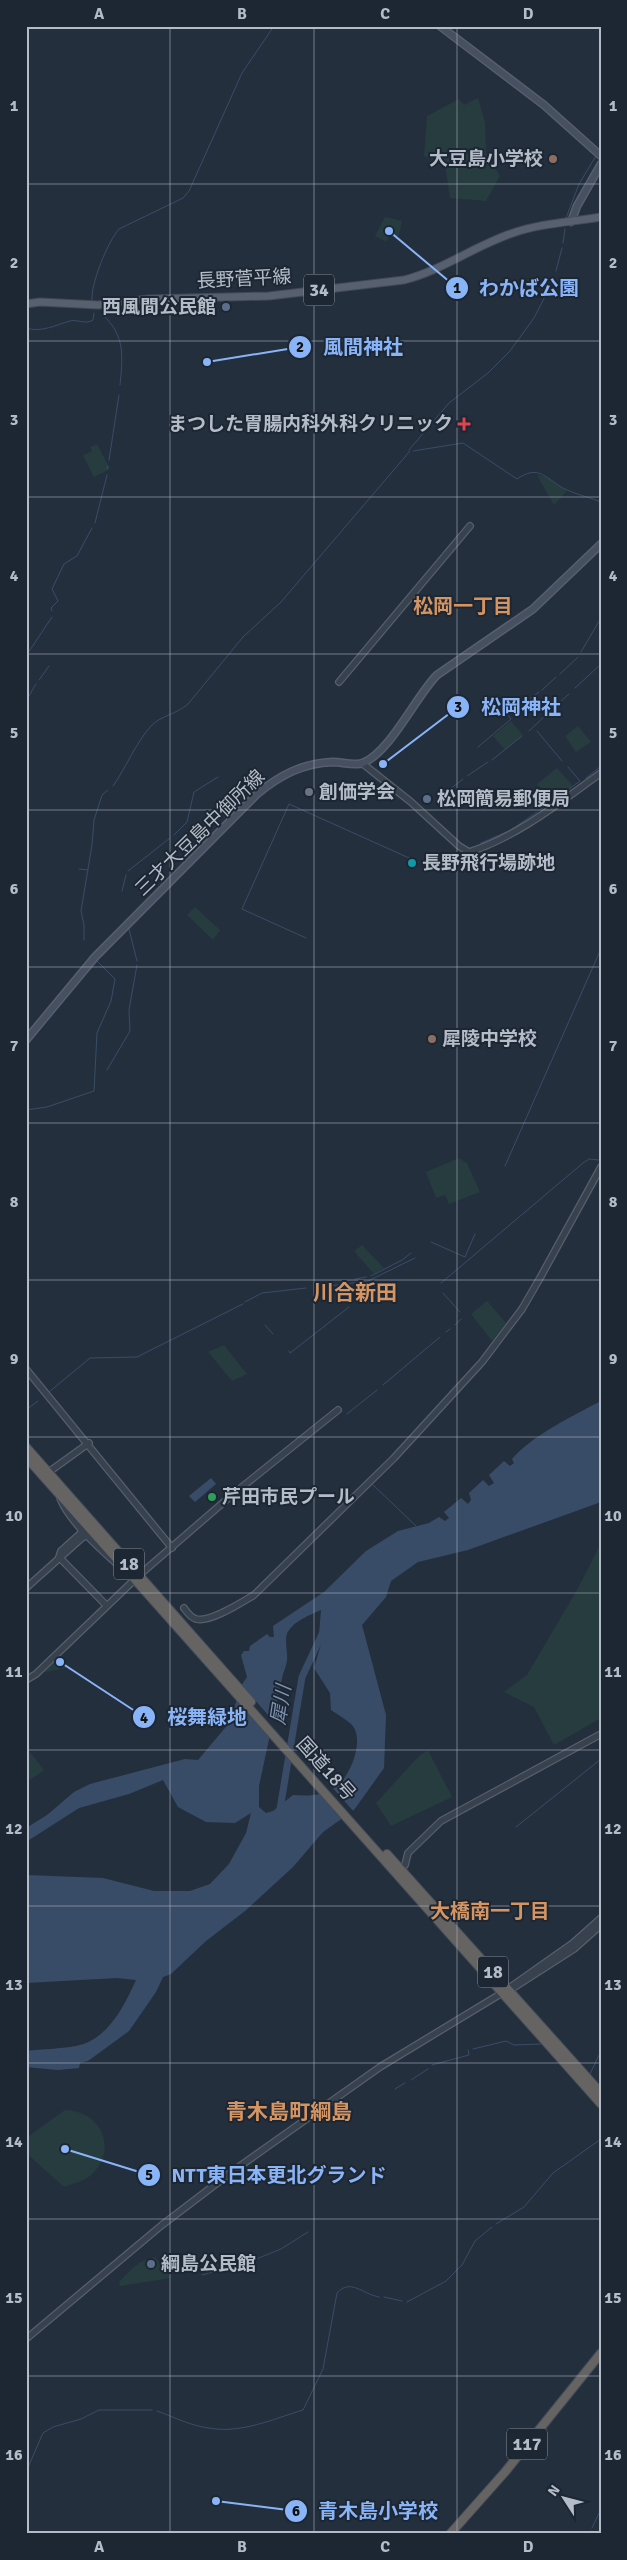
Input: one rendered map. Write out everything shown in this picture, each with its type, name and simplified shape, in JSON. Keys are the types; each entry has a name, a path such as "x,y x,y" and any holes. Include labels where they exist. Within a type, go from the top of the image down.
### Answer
{"highway":[{"name":"国道18号","path":"26,1447 59,1493 127,1570 193,1640"},
{"name":"国道18号","path":"26,1457 46,1474 382,1852 601,2093"},
{"name":"国道18号","path":"507,1991 601,2104"},
{"name":"117","path":"450,2534 505,2472 601,2353"}],"main road":[{"path":"440,26 544,105 601,156"},
{"path":"571,222 577,206 601,164"},
{"name":"長野菅平線","path":"26,304 40,302 98,305 149,299 268,296 366,285 425,274 489,242 515,232 601,217"},
{"path":"362,764 373,756 399,727 428,684 437,675 533,609 600,547"},
{"name":"三才大豆島中御所線","path":"26,1040 95,957 257,794 272,782 299,768 331,762 362,764"}],"street":[{"path":"339,682 470,526"},
{"path":"362,764 384,779 459,846 469,852 488,846 508,836 601,773"},
{"path":"184,1608 190,1616 203,1619 238,1605 254,1595 394,1458 482,1362 504,1333 554,1254 601,1168"},
{"path":"26,1369 89,1443 172,1548"},
{"path":"144,1571 232,1495 338,1410"},
{"path":"46,1474 89,1443"},
{"path":"59,1493 64,1506 81,1527 104,1553 124,1570 127,1570"},
{"path":"59,1557 61,1552 81,1533 81,1527"},
{"path":"26,1588 59,1557 84,1537 89,1536"},
{"path":"59,1557 107,1606"},
{"path":"26,1680 36,1674 131,1582"},
{"path":"405,1865 408,1853 441,1821 601,1734"},
{"path":"507,1991 572,1943 601,1918"},
{"path":"26,2339 189,2204 250,2158 380,2067 574,1949 601,1925"}],"green space":[{"path":"478,98 485,122 486,153 500,176 486,201 450,198 445,165 424,156 427,116 459,99 464,105"},
{"path":"385,217 402,221 398,239 390,236 386,242 375,236"},
{"path":"97,444 110,469 94,477 83,455 92,451 90,447"},
{"path":"537,475 548,477 567,491 554,505"},
{"path":"511,721 523,735 505,750 493,736"},
{"path":"578,726 591,742 576,752 565,736"},
{"path":"557,768 573,786 553,800 537,784"},
{"path":"539,788 550,799 539,806 529,797"},
{"path":"195,907 220,930 213,940 187,915"},
{"path":"459,1158 467,1163 480,1192 449,1204 445,1195 436,1198 426,1172"},
{"path":"362,1245 384,1268 374,1274 354,1251"},
{"path":"487,1301 506,1323 492,1341 471,1314"},
{"path":"224,1345 247,1374 232,1381 208,1352"},
{"path":"601,1543 601,1718 554,1745 534,1707 504,1692 527,1675 577,1590"},
{"path":"60,1657 70,1667 45,1671"},
{"path":"428,1750 452,1797 391,1826 376,1803 419,1756"},
{"path":"30,1752 44,1770 30,1780 26,1775 26,1754"},
{"path":"65,2110 78,2112 89,2117 97,2124 105,2144 104,2155 99,2166 90,2176 64,2187 26,2153 26,2138"},
{"path":"155,2257 171,2278 120,2286 119,2282 135,2266 144,2260"}],"water":[{"path":"601,1401 601,1502 468,1550 418,1562 391,1581 386,1597 362,1625 386,1715 384,1768 354,1810 323,1832 293,1867 245,1911 206,1941 171,1974 163,1977 156,1992 129,2031 88,2061 80,2063 79,2068 58,2070 26,2067 26,2051 76,2046 87,2043 97,2037 114,2020 136,1980 117,1978 26,1983 26,1875 103,1878 154,1891 190,1891 210,1884 229,1864 246,1833 251,1813 235,1823 206,1822 178,1807 163,1780 129,1794 79,1808 26,1842 26,1828 47,1815 74,1792 90,1784 185,1759 198,1760 230,1722 241,1686 247,1677 241,1655 244,1651 249,1651 250,1646 267,1634 270,1637 274,1637 273,1626 324,1592 366,1551 398,1531 429,1523 439,1517 445,1521 449,1518 444,1512 461,1498 468,1504 471,1500 469,1493 483,1480 489,1486 494,1483 489,1475 504,1461 510,1466 514,1463 512,1459 530,1443 553,1427","holes":["321,1610 319,1635 322,1641 314,1668 330,1693 331,1710 350,1723 355,1729 357,1747 346,1776 334,1788 314,1795 293,1795 273,1811 266,1813 259,1807 259,1786 286,1663 287,1633 300,1620"]},
{"path":"211,1478 216,1484 195,1502 189,1496"}],"pier":[{"path":"240,1683 276,1724 272,1739 239,1685"},
{"path":"331,1786 355,1813 344,1820 319,1792"}],"waterway":[{"path":"92,301 94,285 101,264 110,243 119,229 183,198 189,191 242,73 274,26"},
{"path":"566,218 579,184 596,156"},
{"path":"563,243 565,229"},
{"path":"556,271 562,248"},
{"path":"409,450 449,403 488,373 510,351 534,318 554,279"},
{"path":"26,328 37,330 70,321 90,321 93,320 94,313"},
{"path":"103,315 119,338 122,355 120,385"},
{"path":"109,460 119,395"},
{"path":"413,451 463,443 517,479 531,473 542,474 567,490 601,502"},
{"path":"113,786 140,740 151,726 188,704 243,637 281,602 410,451"},
{"path":"95,523 107,475"},
{"path":"52,611 51,608 58,601 52,589 64,564 77,556 92,528"},
{"path":"26,656 52,617"},
{"path":"581,652 601,618"},
{"path":"560,674 578,657"},
{"path":"575,688 601,664"},
{"path":"39,680 49,666"},
{"path":"542,690 556,677"},
{"path":"26,701 36,684"},
{"path":"511,713 539,692"},
{"path":"559,703 569,694"},
{"path":"549,713 555,707"},
{"path":"478,747 511,719 508,715"},
{"path":"529,731 546,715"},
{"path":"537,731 562,761"},
{"path":"492,760 522,736"},
{"path":"467,776 488,762"},
{"path":"586,778 601,766"},
{"path":"541,809 580,781 568,767"},
{"path":"174,835 187,822 194,792 218,777"},
{"path":"435,801 463,779"},
{"path":"84,940 84,925 81,911 92,845 94,820 102,795 108,790"},
{"path":"306,938 242,909 289,804 418,862"},
{"path":"481,843 511,830 537,812"},
{"path":"128,871 170,838"},
{"path":"79,869 88,870"},
{"path":"122,891 126,875"},
{"path":"129,929 137,961"},
{"path":"505,1166 600,951"},
{"path":"26,1110 47,1107 94,1091 97,1033 111,1001 115,979 97,961"},
{"path":"107,1070 130,1031 129,1010 137,965"},
{"path":"441,1283 583,1163 589,1159 599,1160"},
{"path":"431,1242 465,1257 475,1234"},
{"path":"371,1276 402,1260 411,1253"},
{"path":"330,1286 368,1281 415,1258"},
{"path":"355,1279 366,1277"},
{"path":"245,1302 262,1293 306,1288"},
{"path":"443,1293 460,1312"},
{"path":"49,1392 90,1358 137,1357 243,1304"},
{"path":"289,1351 290,1353 349,1307"},
{"path":"455,1325 461,1319"},
{"path":"265,1325 273,1334"},
{"path":"446,1332 450,1329"},
{"path":"383,1385 440,1337"},
{"path":"347,1414 377,1390"},
{"path":"26,1410 38,1401"},
{"path":"271,1460 285,1449"},
{"path":"372,1484 416,1526"},
{"name":"犀川","path":"279,1815 302,1677 324,1630"},
{"path":"516,1827 601,1759"},
{"path":"473,2049 506,2041 514,2045 541,2044"},
{"path":"432,2065 469,2055 468,2050"},
{"path":"590,2074 601,2051"},
{"path":"411,2080 428,2069"},
{"path":"395,2089 405,2083"},
{"path":"496,2224 524,2207 553,2173 601,2139"},
{"path":"407,2302 446,2281 462,2265 475,2241 492,2227"},
{"path":"254,2260 281,2249 308,2232"},
{"path":"202,2275 252,2261"},
{"path":"157,2411 196,2425 209,2428 233,2429 257,2425 303,2410 323,2369 337,2293 342,2289 352,2287 379,2297"},
{"path":"384,2297 402,2301"},
{"path":"26,2472 43,2433 53,2427 81,2419 99,2410 152,2410"},
{"path":"592,2528 601,2509"}],"place":[{"name":"大豆島小学校","path":"553,159"},
{"name":"わかば公園","path":"389,231"},
{"name":"西風間公民館","path":"226,307"},
{"name":"風間神社","path":"207,362"},
{"name":"まつした胃腸内科外科クリニック","path":"464,424"},
{"name":"松岡神社","path":"383,764"},
{"name":"創価学会","path":"309,792"},
{"name":"松岡簡易郵便局","path":"427,799"},
{"name":"長野飛行場跡地","path":"412,863"},
{"name":"犀陵中学校","path":"432,1039"},
{"name":"芹田市民プール","path":"212,1497"},
{"name":"桜舞緑地","path":"60,1662"},
{"name":"NTT東日本更北グランド","path":"65,2149"},
{"name":"綱島公民館","path":"151,2264"},
{"name":"青木島小学校","path":"216,2501"}],"district":[{"name":"松岡一丁目","path":"463,606"},
{"name":"川合新田","path":"355,1293"},
{"name":"大橋南一丁目","path":"490,1911"},
{"name":"青木島町綱島","path":"289,2112"}]}
